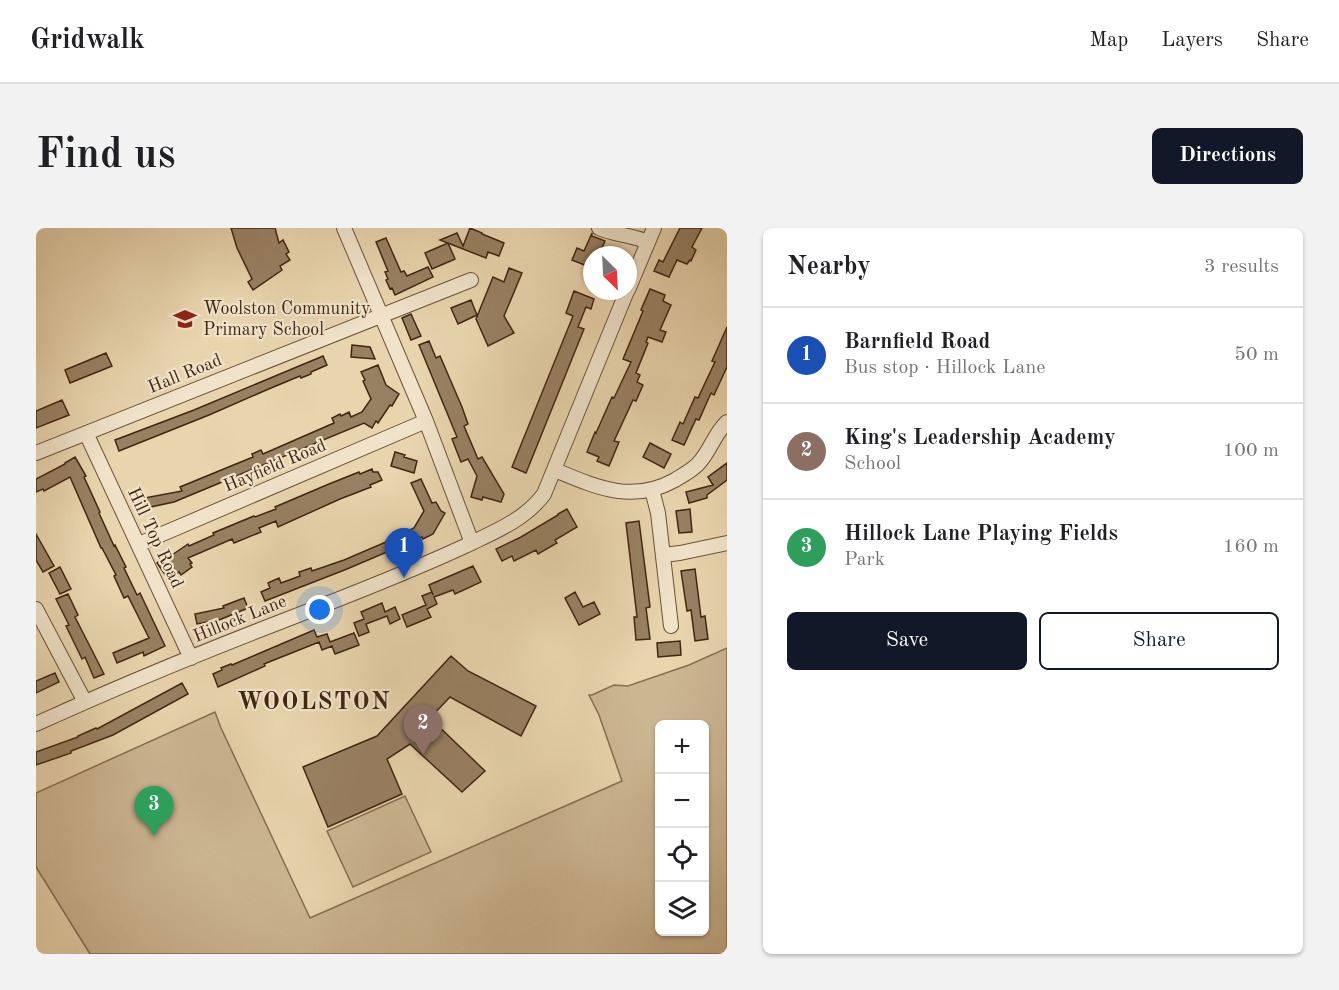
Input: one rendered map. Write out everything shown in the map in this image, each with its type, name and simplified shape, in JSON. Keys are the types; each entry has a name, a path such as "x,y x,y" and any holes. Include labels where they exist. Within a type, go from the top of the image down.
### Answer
{"street":[{"path":"344,228 426,421 472,543"},
{"path":"599,228 648,242"},
{"name":"Hillock Lane","path":"637,268 654,228"},
{"name":"Hall Road","path":"36,453 471,280"},
{"name":"Hillock Lane","path":"36,724 191,658 382,583 472,543 529,511 544,494 555,470 624,300"},
{"name":"Hayfield Road","path":"139,544 426,421"},
{"path":"555,470 596,487 634,493 652,490 668,484 699,464 718,432 727,422"},
{"name":"Hill Top Road","path":"86,433 191,658"},
{"path":"652,490 658,513 670,626"},
{"path":"663,555 727,543"},
{"path":"36,609 85,702"}],"shaded area":[{"path":"727,648 727,954 90,954 36,867 36,793 215,712 310,918 622,781 599,715 589,695 614,685 628,686 689,665"},
{"path":"405,796 431,852 353,887 327,831"}],"building":[{"path":"231,228 275,228 279,243 283,240 290,260 280,266 282,270 253,290 248,282 252,279 237,248"},
{"path":"470,228 504,243 499,256 488,252 486,258 440,240 457,233 463,246"},
{"path":"680,228 702,228 692,247 696,250 691,261 687,264 677,260 669,277 654,271 659,260 663,262"},
{"path":"592,233 592,236 605,241 603,246 586,246"},
{"path":"386,238 401,272 404,271 407,276 428,267 433,277 395,295 386,280 388,279 385,272 388,271 376,242"},
{"path":"448,243 455,259 432,269 425,253"},
{"path":"577,248 583,251 583,264 572,260"},
{"path":"509,268 522,273 504,316 514,333 488,346 476,319 493,277 504,282"},
{"path":"650,289 665,295 663,301 671,305 660,330 666,332 662,342 648,337 646,342 648,343 636,373 640,375 637,382 643,385 636,401 633,400 614,441 619,442 609,466 597,461 599,457 587,452 631,362 623,359"},
{"path":"574,291 583,295 583,300 594,300 591,309 586,307 578,327 584,329 526,473 512,467 573,316 566,313"},
{"path":"471,300 477,315 458,324 451,308"},
{"path":"411,314 421,336 411,340 402,318"},
{"path":"727,327 727,367 714,395 711,393 684,445 672,440 680,422 683,424 695,397 698,398 715,362 712,361"},
{"path":"429,341 436,358 440,356 462,407 468,424 464,426 478,459 482,457 504,494 501,502 483,497 482,500 471,497 477,476 468,459 461,462 452,439 457,437 419,345"},
{"path":"352,345 370,347 375,359 351,357"},
{"path":"106,353 112,366 70,383 65,370"},
{"path":"323,356 327,365 311,374 301,378 300,376 119,451 115,440"},
{"path":"378,365 386,385 399,394 392,406 390,405 372,428 364,423 174,502 141,509 139,499 182,491 180,487 253,457 252,454 261,450 263,454 334,423 332,418 340,414 341,416 349,412 351,417 362,412 371,399 361,372"},
{"path":"62,400 69,415 36,428 36,411"},
{"path":"650,443 671,454 664,468 643,457"},
{"path":"395,452 417,461 414,473 391,466"},
{"path":"75,457 86,476 84,477 99,513 126,567 124,568 137,595 140,593 165,646 144,656 143,652 117,663 113,653 149,638 128,596 124,598 114,576 116,575 101,548 70,477 44,491 43,489 36,492 36,479"},
{"path":"727,463 727,480 707,495 707,498 689,503 686,492 713,485 708,477"},
{"path":"372,469 373,472 378,472 382,480 370,485 371,487 278,527 276,521 259,528 261,532 234,543 232,539 188,558 192,567 181,575 179,572 168,579 157,563 188,544 189,546 214,535 213,533 276,509 275,507 329,484"},
{"path":"421,479 432,503 436,502 441,511 445,513 433,534 265,601 261,592 270,588 268,583 279,578 281,583 300,576 299,572 311,568 312,571 344,560 414,528 424,511 411,483"},
{"path":"567,509 577,527 555,540 557,543 538,554 536,550 514,561 512,556 502,561 496,549 521,537"},
{"path":"690,509 692,532 679,533 676,511"},
{"path":"639,521 650,607 646,608 650,639 636,640 634,617 637,617 626,523"},
{"path":"36,534 54,566 43,572 36,560"},
{"path":"473,566 481,582 455,594 453,590 434,597 437,604 427,609 431,617 407,627 402,615 426,605 422,596 432,592 429,585"},
{"path":"60,567 71,589 60,594 49,573"},
{"path":"695,569 701,617 705,616 708,639 695,641 691,610 687,611 681,571"},
{"path":"575,592 583,607 594,602 600,614 579,625 565,598"},
{"path":"68,594 78,615 75,617 104,674 94,678 85,657 82,659 66,626 69,625 56,599"},
{"path":"244,598 248,608 219,620 197,624 195,614 224,608 223,606"},
{"path":"382,603 385,612 395,607 400,619 390,624 387,616 366,624 369,632 359,636 354,623 364,619 361,612"},
{"path":"314,630 317,637 327,634 330,642 354,633 359,645 335,654 332,646 322,650 319,642 264,664 265,666 218,687 213,674 222,670 221,668"},
{"path":"680,641 681,655 658,657 657,643"},
{"path":"451,656 468,671 536,706 521,736 450,697 430,718 485,771 462,792 410,744 387,759 402,794 328,827 303,767 377,736"},
{"path":"55,673 59,682 36,693 36,681"},
{"path":"182,683 188,694 113,735 36,765 36,752 97,729"}],"place":[{"name":"Woolston Community Primary School","path":"185,319"},
{"name":"Barnfield Road","path":"404,578"},
{"name":"King's Leadership Academy","path":"423,755"},
{"name":"Hillock Lane Playing Fields","path":"154,836"}],"district":[{"name":"WOOLSTON","path":"314,703"}]}
